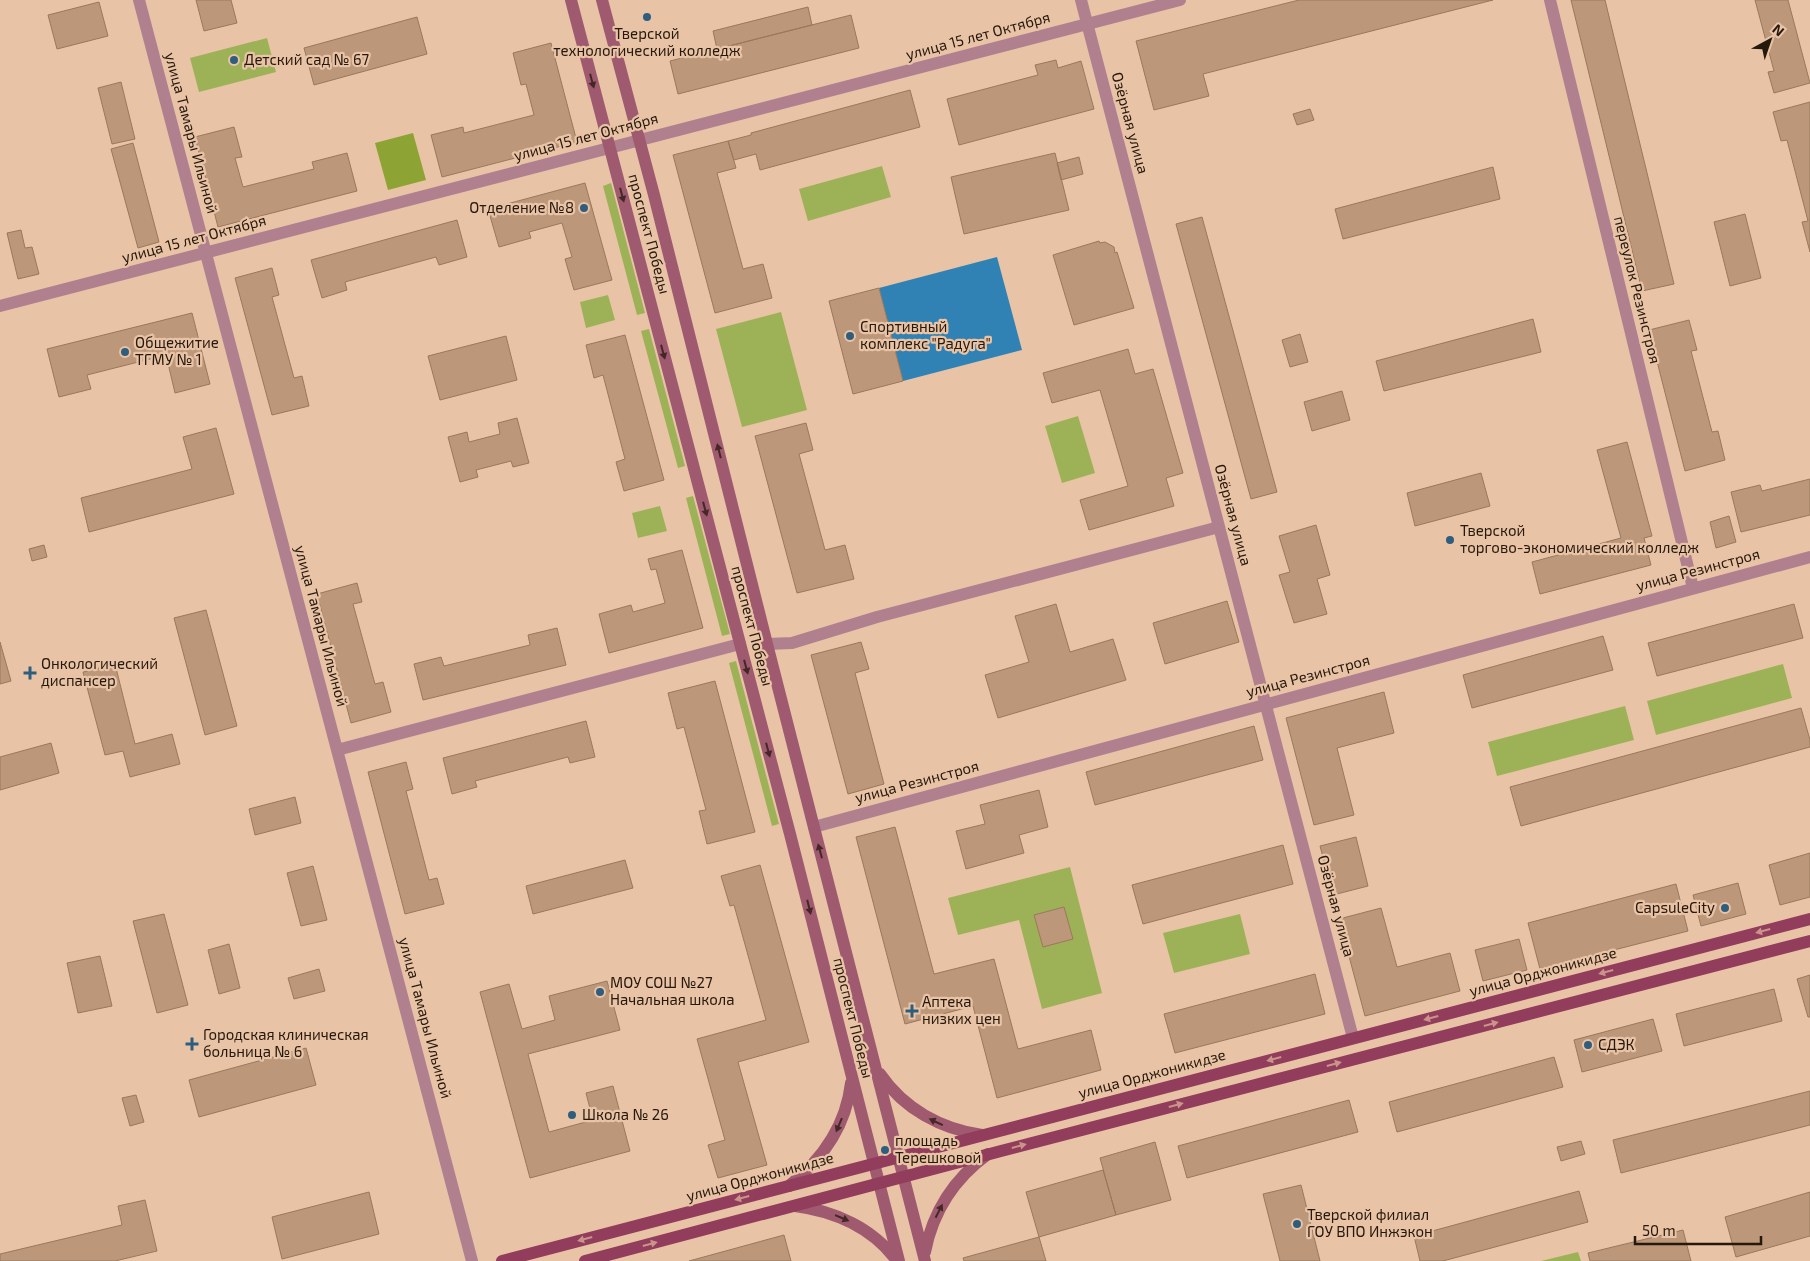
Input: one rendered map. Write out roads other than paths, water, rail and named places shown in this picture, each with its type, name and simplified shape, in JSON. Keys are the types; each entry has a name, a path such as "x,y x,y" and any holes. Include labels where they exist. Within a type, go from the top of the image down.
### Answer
{"main road":[{"name":"проспект Победы","path":"571,0 790,834 898,1261"},
{"name":"проспект Победы","path":"602,0 654,195 925,1259"},
{"name":"улица Орджоникидзе","path":"502,1261 1810,919"},
{"path":"586,1261 988,1154 1810,941"},
{"path":"876,1068 884,1080 904,1101 927,1118 954,1129 982,1135"},
{"path":"789,1186 820,1157 836,1132 846,1106 851,1078"},
{"path":"925,1259 932,1224 944,1201 968,1170 988,1154"},
{"path":"795,1206 823,1211 850,1221 874,1237 898,1261"}],"street":[{"name":"улица Тамары Ильиной","path":"138,0 472,1261"},
{"name":"Озёрная улица","path":"1081,0 1353,1038"},
{"name":"улица 15 лет Октября","path":"0,306 1180,0"},
{"name":"переулок Резинстроя","path":"1550,0 1693,588"},
{"path":"767,644 792,643 877,617 1219,527"},
{"name":"улица Резинстроя","path":"814,827 1810,557"},
{"path":"337,750 740,644"}],"water":[{"path":"997,257 1022,350 903,381 879,288"}],"place":[{"name":"Тверской технологический колледж","path":"647,17"},
{"name":"Детский сад № 67","path":"234,60"},
{"name":"Отделение №8","path":"584,208"},
{"name":"Спортивный комплекс \"Радуга\"","path":"850,336"},
{"name":"Общежитие ТГМУ № 1","path":"125,352"},
{"name":"Тверской торгово-экономический колледж","path":"1450,540"},
{"name":"Онкологический диспансер","path":"30,673"},
{"name":"CapsuleCity","path":"1725,908"},
{"name":"МОУ СОШ №27 Начальная школа","path":"600,992"},
{"name":"Аптека низких цен","path":"912,1011"},
{"name":"Городская клиническая больница № 6","path":"192,1044"},
{"name":"СДЭК","path":"1588,1045"},
{"name":"Школа № 26","path":"572,1115"},
{"name":"площадь Терешковой","path":"885,1150"},
{"name":"Тверской филиал ГОУ ВПО Инжэкон","path":"1297,1224"}]}
